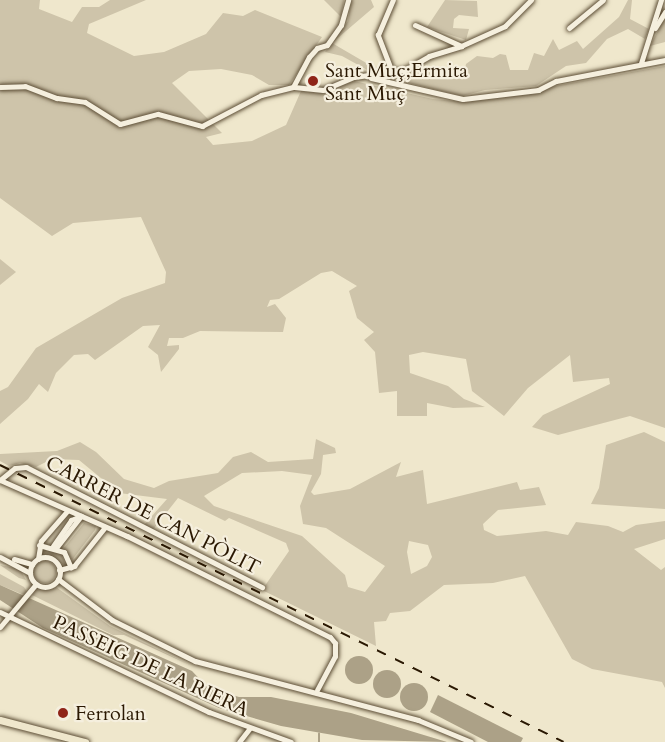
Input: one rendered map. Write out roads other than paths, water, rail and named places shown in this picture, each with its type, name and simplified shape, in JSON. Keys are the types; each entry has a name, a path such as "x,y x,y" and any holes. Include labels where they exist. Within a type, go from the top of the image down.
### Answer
{"main road":[{"path":"0,720 86,742"}],"street":[{"path":"293,87 316,48 327,45 341,26 348,0"},
{"path":"392,72 378,35 393,0"},
{"path":"368,78 392,72 461,46 505,26 531,0"},
{"path":"569,28 603,0"},
{"path":"641,63 654,30 661,0"},
{"path":"654,30 665,12"},
{"path":"415,25 461,46"},
{"path":"0,87 25,86 57,98 85,102 120,124 158,114 200,127 256,96 293,87 319,90 354,77 463,99 538,90 556,81 665,60"},
{"name":"CARRER DE CAN PÒLIT","path":"0,480 15,468 26,467 262,587"},
{"path":"0,480 105,526 330,637 336,646 335,656 318,688"},
{"path":"30,573 39,544 67,511"},
{"path":"55,547 71,520 81,516"},
{"path":"59,570 70,568 105,526"},
{"path":"39,544 55,547 69,558 70,568"},
{"path":"0,555 35,562 53,560 59,570 56,581 45,587 36,584 30,573 0,555"},
{"path":"56,581 139,636 195,661 236,675 318,688 325,694 418,720 471,742"},
{"path":"0,627 36,584"},
{"name":"PASSEIG DE LA RIERA","path":"0,612 11,615 250,728 291,742"},
{"path":"239,742 250,728"}],"waterway":[{"path":"319,734 319,742"}],"railway":[{"path":"0,465 564,742"}],"place":[{"name":"Sant Muç;Ermita Sant Muç","path":"313,81"},
{"name":"Ferrolan","path":"63,713"}]}
